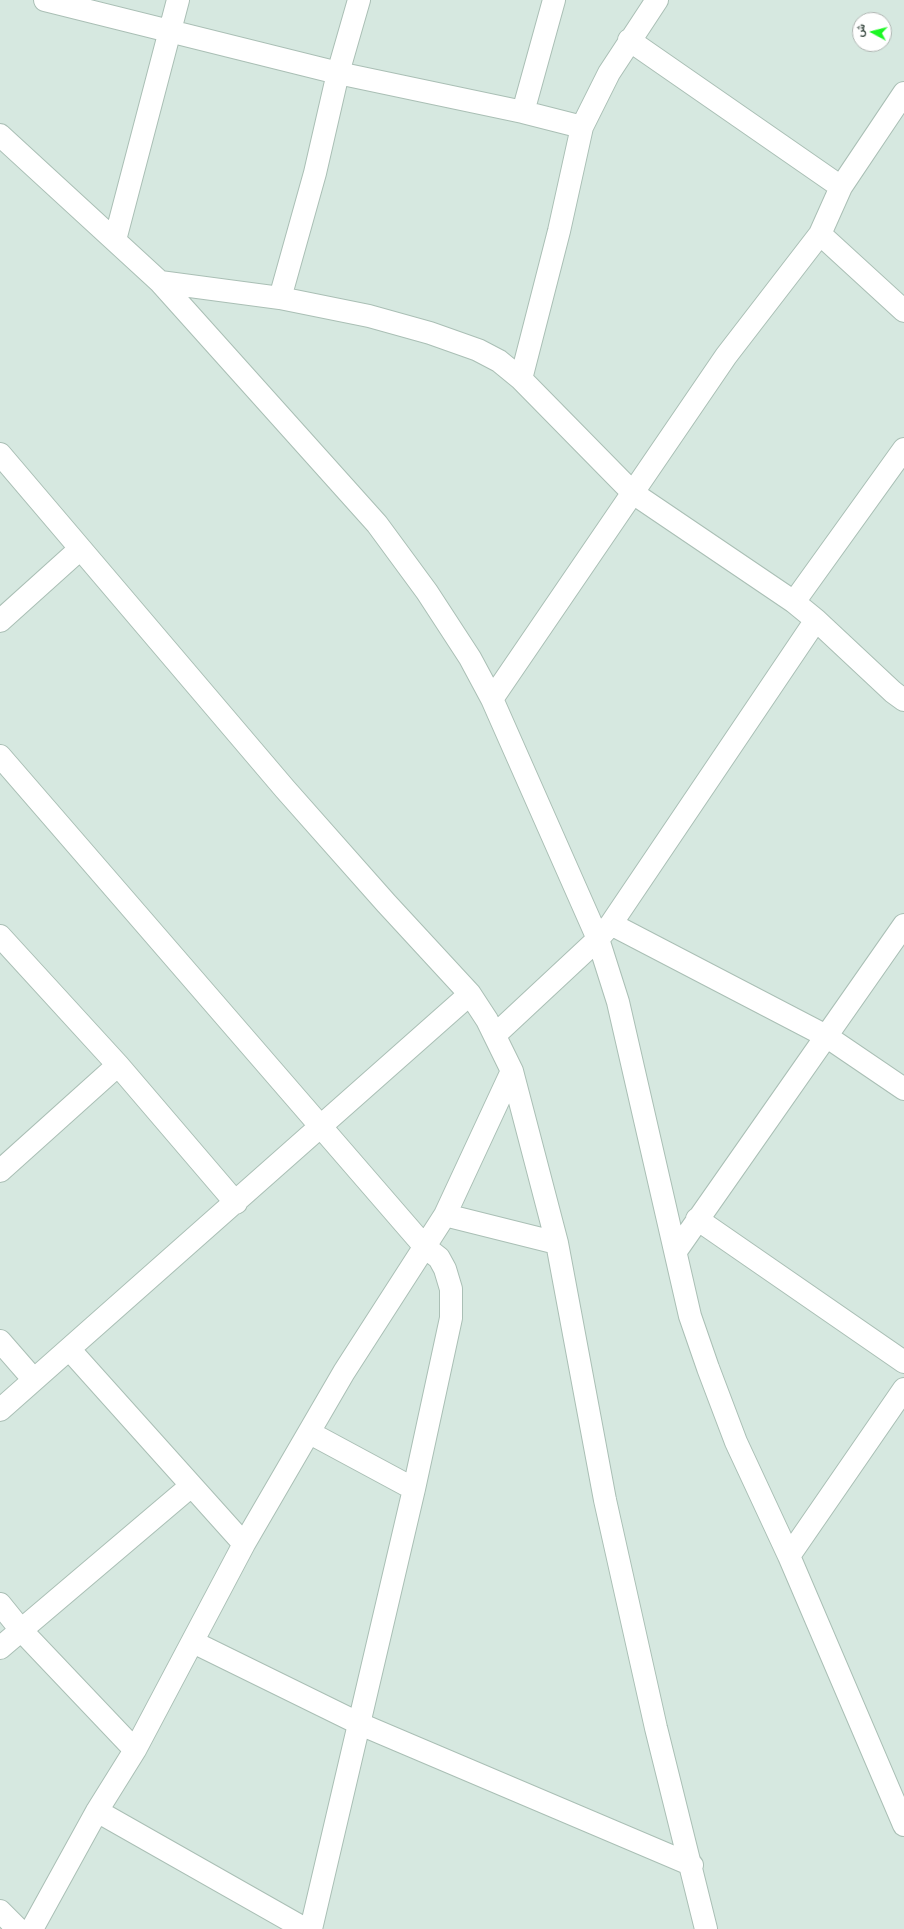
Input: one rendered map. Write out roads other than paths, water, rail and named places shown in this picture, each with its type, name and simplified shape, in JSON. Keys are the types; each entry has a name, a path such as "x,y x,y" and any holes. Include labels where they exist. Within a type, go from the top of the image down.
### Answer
{"street":[{"path":"45,0 338,73 523,112 582,127"},
{"path":"115,240 178,0"},
{"path":"280,298 315,173 338,73 359,0"},
{"path":"523,112 554,0"},
{"path":"520,379 559,231 582,127 609,73 629,40 657,0"},
{"path":"629,40 842,187"},
{"path":"492,699 726,356 820,234 842,187 904,93"},
{"path":"0,135 160,282 377,524 427,592 470,658 492,699 605,932 618,1002 690,1316 733,1435 789,1556 904,1825"},
{"path":"820,234 904,311"},
{"path":"160,282 280,298 369,316 430,332 478,350 499,361 520,379 633,493 794,602 816,620 892,692 904,700"},
{"path":"794,602 904,449"},
{"path":"0,454 285,790 470,994 495,1035 512,1071 557,1243 605,1500 656,1728 692,1865 706,1929"},
{"path":"0,621 80,549"},
{"path":"495,1035 605,932 816,620"},
{"path":"0,756 425,1247 439,1258 445,1269 451,1289 451,1318 414,1489 312,1929"},
{"path":"676,1251 904,924"},
{"path":"605,932 826,1036 904,1089"},
{"path":"0,936 118,1065 236,1203"},
{"path":"0,1410 321,1128 470,994"},
{"path":"0,1171 118,1065"},
{"path":"32,1929 96,1811 135,1750 244,1544 310,1433 344,1372 445,1215 512,1071"},
{"path":"445,1215 557,1243"},
{"path":"697,1220 904,1362"},
{"path":"0,1341 34,1380"},
{"path":"70,1350 244,1544"},
{"path":"789,1556 904,1389"},
{"path":"310,1433 414,1489"},
{"path":"0,1648 191,1486"},
{"path":"0,1604 21,1630 135,1750"},
{"path":"193,1642 360,1724 692,1865"},
{"path":"96,1811 305,1929"},
{"path":"0,1911 18,1929"}]}
